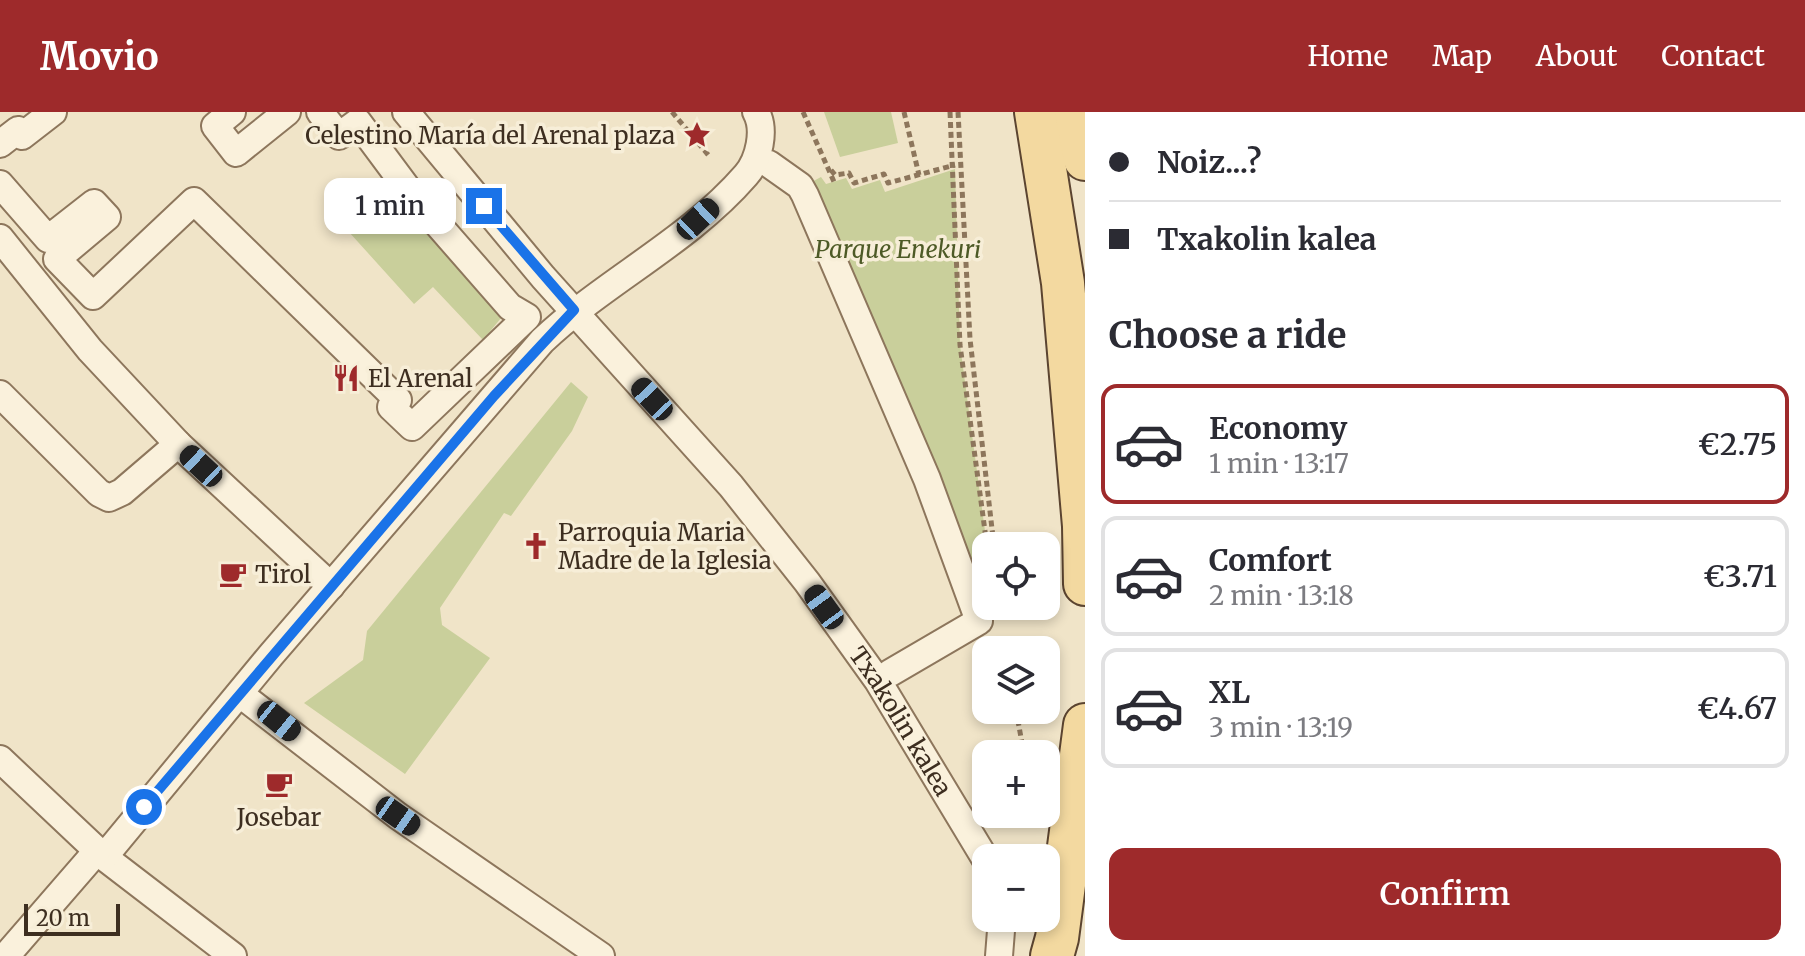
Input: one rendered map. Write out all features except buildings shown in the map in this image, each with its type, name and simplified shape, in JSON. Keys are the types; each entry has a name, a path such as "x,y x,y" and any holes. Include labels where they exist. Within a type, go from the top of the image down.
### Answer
{"main road":[{"path":"1036,112 1063,283 1084,526 1085,584"},
{"path":"1076,112 1085,159"},
{"path":"1052,956 1057,938 1085,725"}],"street":[{"path":"0,144 18,130 22,136 53,112"},
{"path":"232,112 215,126 236,153 287,112"},
{"path":"0,184 48,239 94,203 107,217 57,259 93,296 194,201 398,400 391,407 412,427 527,317 510,307 423,207 358,122 339,136 320,112"},
{"name":"Txakolin kalea","path":"406,112 574,310 731,486 807,582 878,681 976,844"},
{"path":"6,956 101,854 542,341 574,310 618,283 748,173 761,136 757,114"},
{"path":"769,164 800,186 927,479 979,621 890,673"},
{"path":"0,238 90,350 178,444 331,586"},
{"path":"0,394 99,493 109,498 122,492 178,444"},
{"path":"240,694 398,816 601,956"},
{"path":"0,759 101,854 233,956"},
{"path":"999,956 1001,932"}],"path":[{"path":"672,112 710,157"},
{"path":"904,112 919,175"},
{"path":"950,112 955,165 960,345 985,532"},
{"path":"958,112 970,339 992,532"},
{"path":"800,186 828,166 835,175 849,173 854,183 884,174 888,183 955,165"}],"green space":[{"path":"824,112 891,112 898,143 840,157"},
{"name":"Parque Enekuri","path":"955,169 960,345 985,532 972,532 972,570 806,185 821,177 826,184 846,178 852,189 880,180 885,192"},
{"path":"413,196 510,307 483,340 433,287 414,304 349,232 389,199"},
{"path":"571,382 588,397 572,431 511,516 504,513 440,608 442,625 490,658 405,774 304,703 363,660 367,631"}],"place":[{"name":"Celestino María del Arenal plaza","path":"697,135"},
{"name":"El Arenal","path":"346,378"},
{"name":"Parroquia Maria Madre de la Iglesia","path":"536,546"},
{"name":"Tirol","path":"233,574"},
{"name":"Josebar","path":"279,784"}],"route":[{"path":"144,807 494,396 574,310 484,206"}]}
